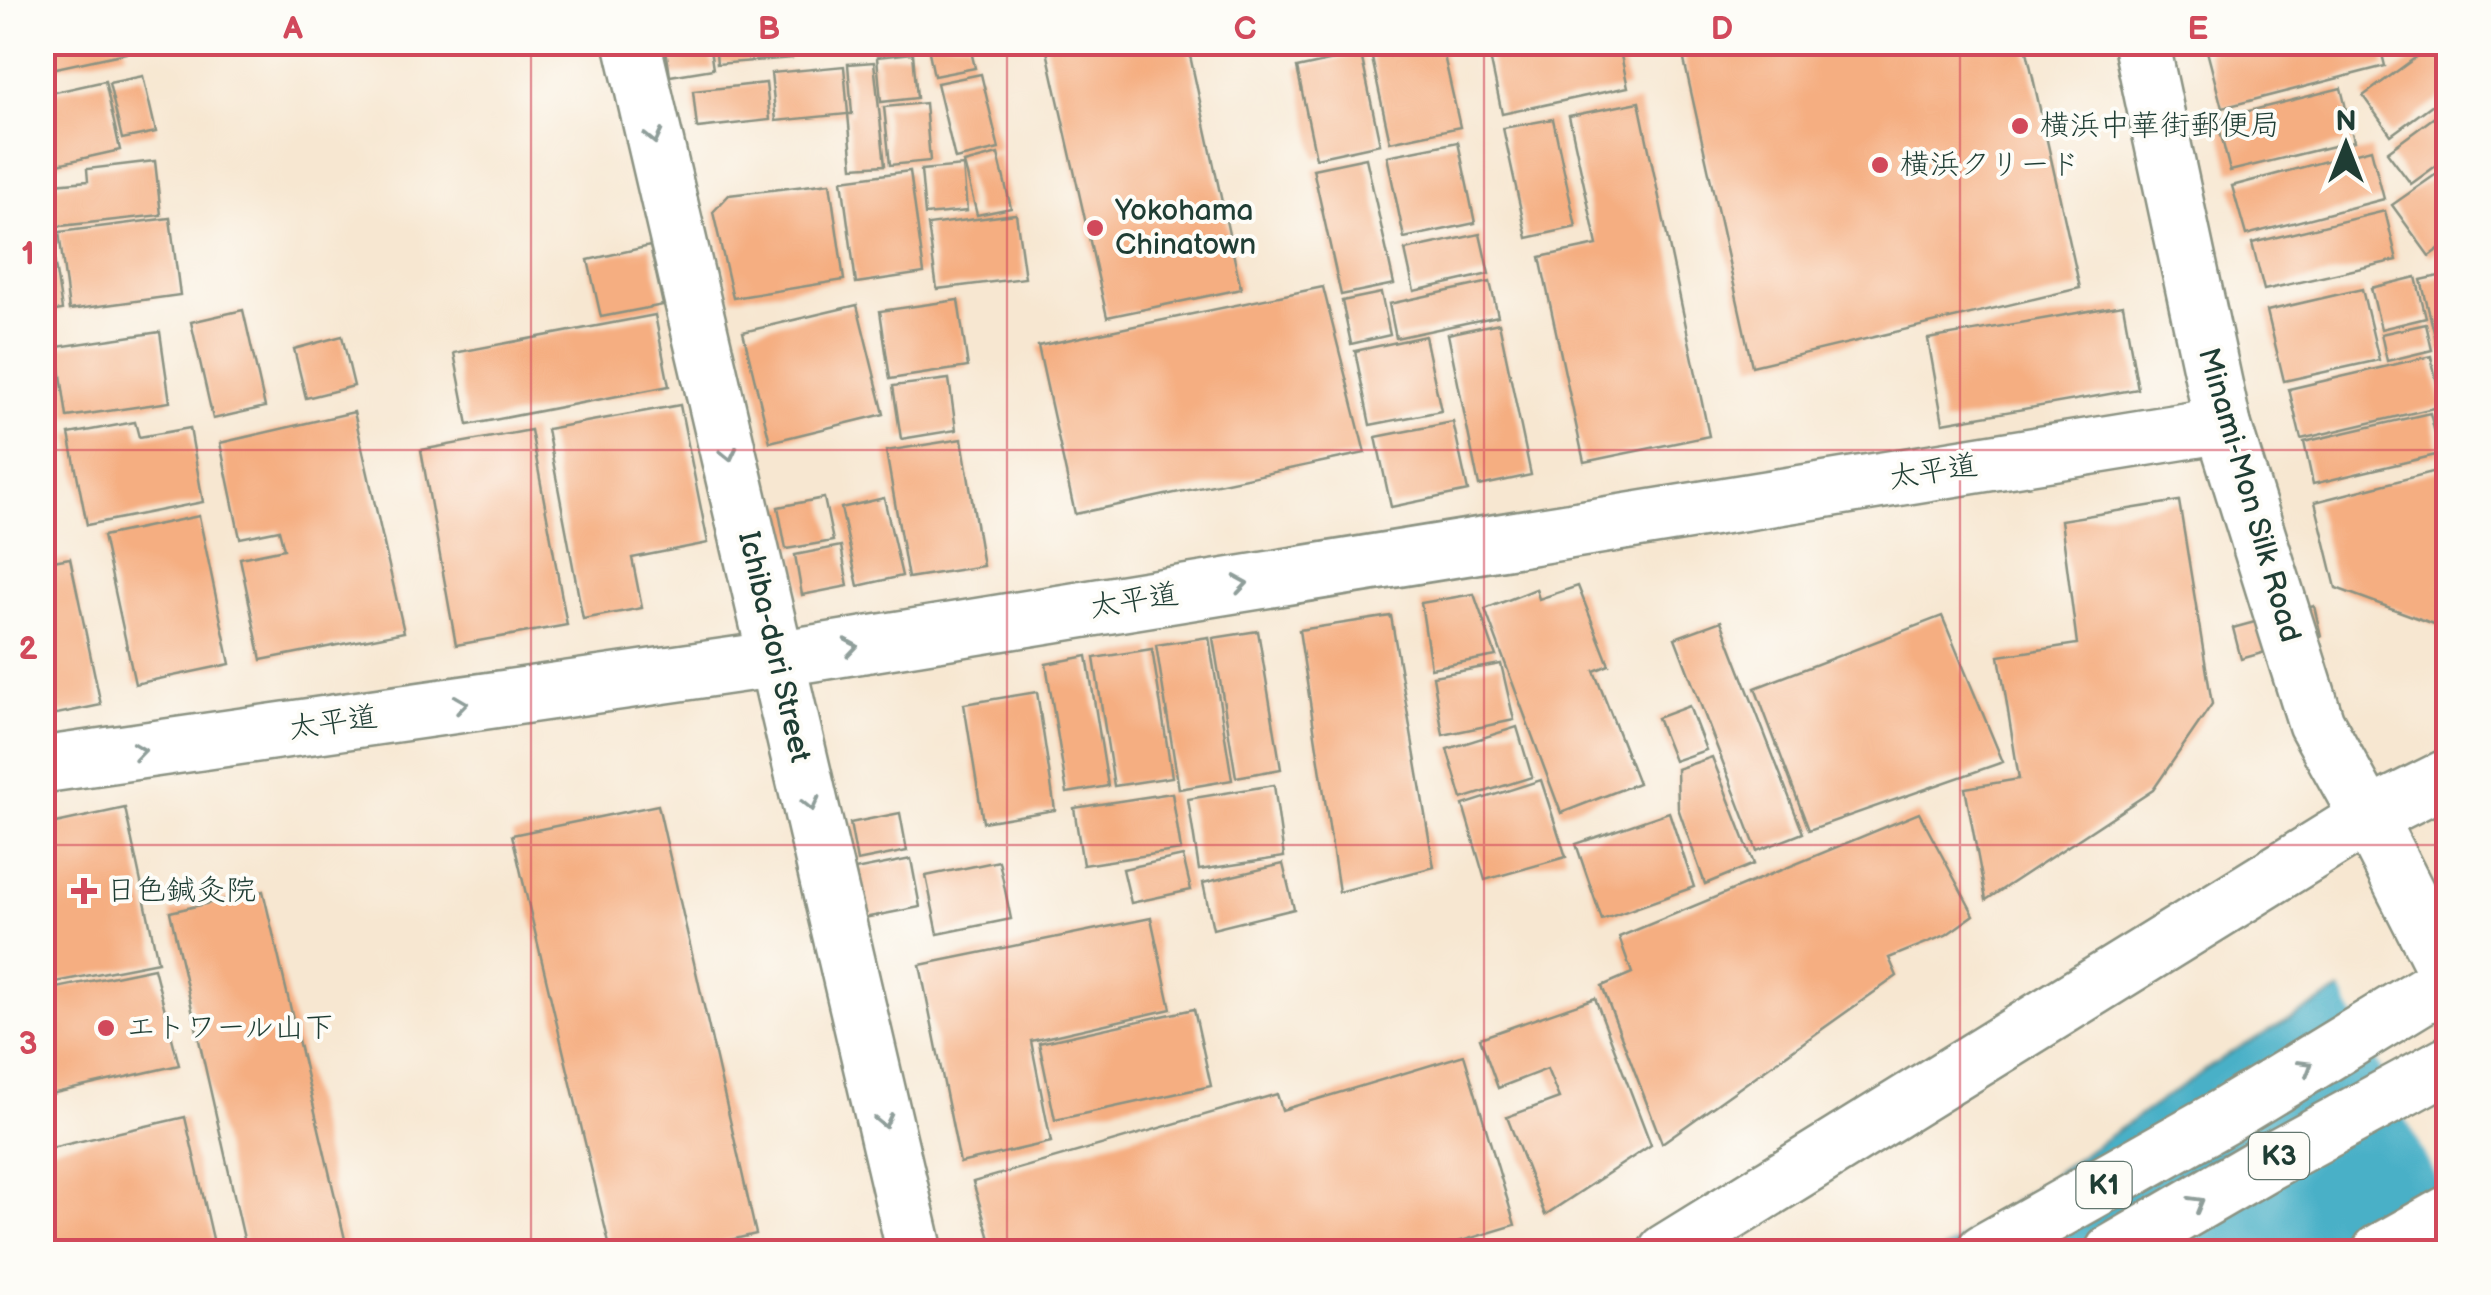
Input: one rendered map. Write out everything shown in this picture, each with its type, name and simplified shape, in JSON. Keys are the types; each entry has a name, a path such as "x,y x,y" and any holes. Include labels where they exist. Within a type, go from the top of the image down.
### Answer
{"main road":[{"name":"Ichiba-dori Street","path":"632,42 915,1252"},
{"name":"Minami-Mon Silk Road","path":"2142,42 2223,425 2316,723 2441,962"},
{"name":"太平道","path":"42,765 777,659 2223,425"},
{"path":"1666,1252 2368,817 2448,777"},
{"name":"K1","path":"1984,1252 2223,1117 2441,962"},
{"name":"K3","path":"2113,1252 2448,1064"},
{"path":"2380,1252 2448,1214"}],"water":[{"path":"2448,930 2448,1252 1941,1252 2230,1053"}],"pier":[{"path":"2448,925 2448,1201 2339,986"}],"building":[{"path":"42,42 124,42 126,53 42,71"},
{"path":"665,42 709,42 713,69 670,76"},
{"path":"715,42 790,42 792,58 717,64"},
{"path":"795,42 854,42 854,45 797,53"},
{"path":"927,42 969,42 975,68 934,76"},
{"path":"1045,42 1187,42 1241,289 1107,317"},
{"path":"1292,42 1338,42 1339,44 1294,53"},
{"path":"1403,42 1441,42 1460,127 1390,142 1370,49"},
{"path":"1487,42 1618,42 1628,87 1502,114"},
{"name":"横浜クリード","path":"1680,42 2025,42 2080,288 1752,366"},
{"path":"2240,42 2379,42 2385,66 2222,108 2207,51"},
{"path":"2437,42 2448,42 2448,93 2391,135 2363,96"},
{"path":"913,53 917,98 881,102 877,57"},
{"path":"1361,54 1380,144 1316,158 1297,68"},
{"path":"874,62 885,165 853,167 848,64"},
{"path":"844,66 848,114 776,121 771,73"},
{"path":"981,74 999,149 955,159 937,83"},
{"path":"143,76 156,132 122,139 109,83"},
{"path":"105,81 120,150 49,166 42,137 42,95"},
{"path":"766,83 770,120 697,128 693,91"},
{"path":"2341,88 2354,141 2230,171 2217,119"},
{"path":"1639,102 1709,436 1584,462 1540,257 1597,245 1569,116"},
{"path":"925,103 930,161 890,165 884,107"},
{"path":"2448,107 2448,157 2411,184 2387,152"},
{"path":"1553,119 1576,227 1527,238 1503,128"},
{"path":"1458,142 1475,223 1404,238 1387,156"},
{"path":"2371,149 2384,199 2246,235 2232,186"},
{"path":"998,154 1011,208 977,215 964,163"},
{"path":"1366,158 1394,284 1341,295 1313,169"},
{"path":"155,161 161,215 42,228 42,185 88,181 87,169"},
{"path":"963,166 967,211 925,215 921,170"},
{"path":"2448,166 2448,242 2429,256 2392,205"},
{"path":"910,171 924,273 856,283 842,180"},
{"path":"830,183 844,280 733,298 713,212 729,195"},
{"path":"2385,211 2397,260 2264,290 2252,243"},
{"path":"1016,214 1025,278 937,289 928,225"},
{"path":"170,218 180,295 69,310 59,232"},
{"path":"50,233 62,310 42,313 42,234"},
{"path":"1480,234 1489,274 1414,291 1405,250"},
{"path":"650,246 663,305 601,317 588,260"},
{"path":"2448,274 2448,350 2439,352 2421,280"},
{"path":"2416,277 2426,318 2381,329 2371,288"},
{"path":"1490,282 1498,316 1396,338 1389,304"},
{"path":"1323,287 1365,453 1075,514 1038,346"},
{"path":"2362,289 2379,360 2284,381 2267,311"},
{"path":"1381,293 1390,335 1351,344 1342,301"},
{"path":"958,300 968,367 890,379 880,311"},
{"path":"857,305 884,414 770,442 743,332"},
{"path":"2123,305 2138,389 1943,423 1928,339"},
{"path":"243,310 265,407 213,419 191,322"},
{"path":"655,315 669,386 468,425 454,353"},
{"path":"1499,323 1531,475 1479,486 1448,334"},
{"path":"2426,324 2432,350 2387,361 2381,334"},
{"path":"160,332 170,402 67,417 57,347"},
{"path":"342,336 354,386 306,398 294,349"},
{"path":"1425,336 1441,411 1370,425 1355,351"},
{"path":"2431,356 2442,406 2301,439 2289,389"},
{"path":"949,379 956,430 901,439 893,386"},
{"path":"680,405 708,543 632,558 642,608 583,619 547,429"},
{"path":"354,412 404,632 261,660 240,558 284,549 279,530 240,538 220,443"},
{"path":"2430,413 2440,454 2313,484 2304,442"},
{"path":"135,422 139,437 190,428 203,502 87,525 69,434"},
{"path":"1453,422 1468,491 1391,507 1376,437"},
{"path":"531,430 567,625 456,645 421,450"},
{"path":"962,439 983,566 908,578 886,451"},
{"path":"2448,468 2448,626 2336,588 2315,502"},
{"path":"824,498 833,541 786,549 778,507"},
{"path":"884,498 902,576 858,586 841,508"},
{"path":"2179,501 2212,704 2153,790 1986,900 1965,788 2019,779 1999,656 2077,644 2061,520"},
{"path":"199,516 230,664 135,684 103,536"},
{"path":"841,546 848,586 802,595 795,555"},
{"path":"70,558 101,705 42,717 42,563"},
{"path":"1578,586 1609,665 1594,671 1638,783 1561,813 1485,609 1536,589 1539,599"},
{"path":"1474,594 1496,656 1431,668 1421,603"},
{"path":"2314,606 2321,636 2241,659 2233,628"},
{"path":"1391,616 1434,867 1339,892 1299,630"},
{"path":"1942,616 2003,762 1809,830 1755,688"},
{"path":"1721,621 1803,833 1757,851 1675,638"},
{"path":"1258,631 1281,769 1236,777 1213,638"},
{"path":"1209,637 1232,780 1179,789 1156,645"},
{"path":"1152,649 1172,777 1114,786 1094,658"},
{"path":"1087,656 1108,786 1067,793 1046,664"},
{"path":"1501,664 1514,720 1443,735 1433,676"},
{"path":"1037,692 1055,810 983,822 964,704"},
{"path":"1689,706 1706,750 1674,761 1657,718"},
{"path":"1517,727 1532,777 1462,799 1447,749"},
{"path":"1712,757 1754,864 1705,884 1678,808 1677,769"},
{"path":"1541,780 1566,857 1485,880 1463,805"},
{"path":"1274,785 1284,857 1199,870 1188,799"},
{"path":"1172,793 1181,850 1083,865 1074,808"},
{"path":"658,805 756,1234 679,1252 611,1252 512,835"},
{"path":"125,808 158,962 50,983 42,948 42,826"},
{"path":"1669,812 1694,887 1602,920 1576,844"},
{"path":"900,813 907,851 857,861 850,823"},
{"path":"1919,813 1974,915 1946,935 1889,958 1897,976 1662,1143 1602,986 1632,973 1619,937"},
{"path":"1183,856 1191,890 1131,903 1123,869"},
{"path":"911,859 920,907 864,918 855,870"},
{"path":"999,861 1011,919 938,934 926,876"},
{"path":"1283,864 1294,909 1213,929 1203,883"},
{"path":"263,891 348,1252 247,1252 170,912"},
{"path":"1151,918 1171,1009 1031,1041 1051,1142 960,1163 920,965"},
{"name":"エトワール山下","path":"154,968 179,1065 42,1096 42,991"},
{"path":"1595,998 1651,1145 1545,1215 1507,1117 1559,1098 1547,1069 1498,1088 1480,1038"},
{"path":"1194,1009 1211,1086 1055,1120 1039,1043"},
{"path":"1464,1055 1515,1225 1425,1252 994,1252 973,1182 1277,1094 1282,1110"},
{"path":"185,1117 216,1252 42,1252 42,1150"}],"place":[{"name":"横浜中華街郵便局","path":"2020,126"},
{"name":"横浜クリード","path":"1880,165"},
{"name":"Yokohama Chinatown","path":"1095,228"},
{"name":"日色鍼灸院","path":"84,891"},
{"name":"エトワール山下","path":"106,1028"}]}
